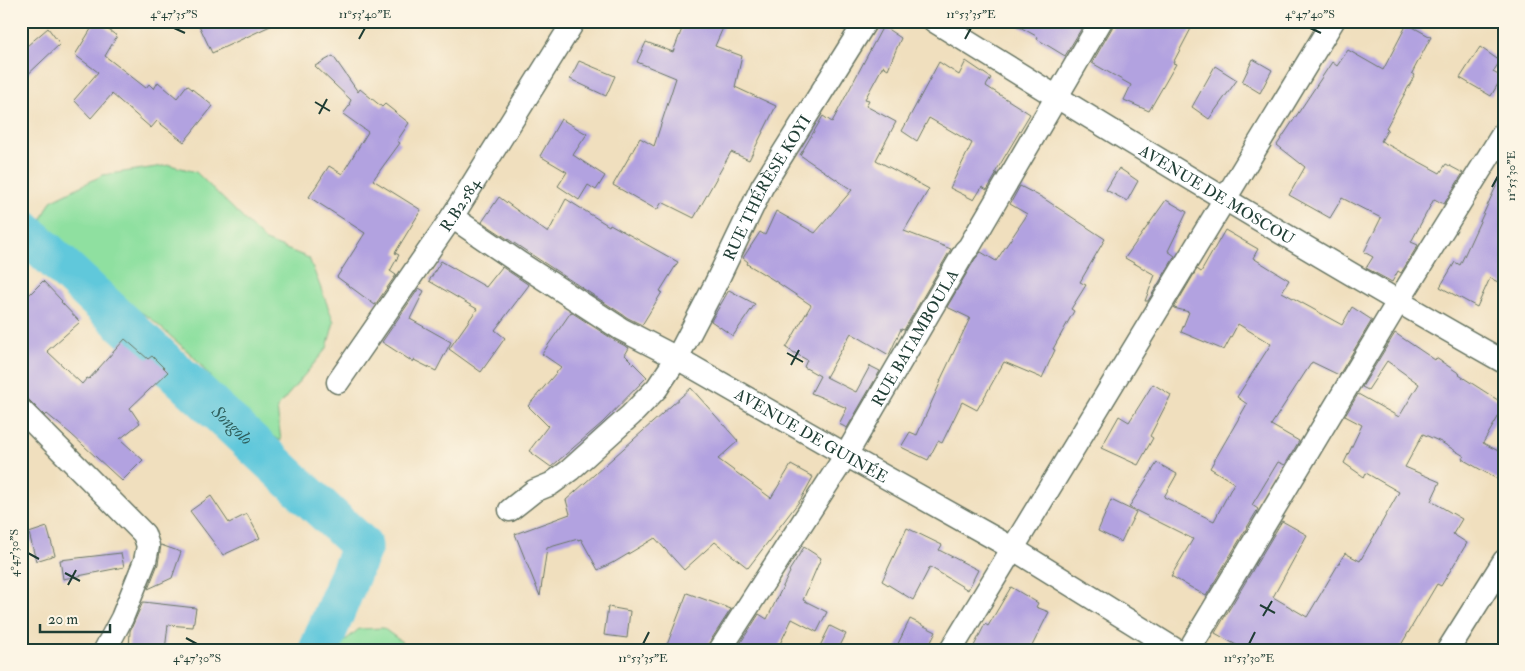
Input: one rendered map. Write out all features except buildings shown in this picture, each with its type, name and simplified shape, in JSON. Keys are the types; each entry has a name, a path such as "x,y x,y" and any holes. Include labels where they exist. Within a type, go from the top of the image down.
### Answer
{"street":[{"name":"R.B2.584","path":"338,382 452,217 574,21"},
{"name":"RUE THÉRÈSE KOYI","path":"510,510 534,491 551,484 570,470 631,415 657,388 677,358 714,287 762,187 866,21"},
{"name":"AVENUE DE MOSCOU","path":"934,21 1056,97 1398,302 1504,362"},
{"name":"RUE BATAMBOULA","path":"720,650 846,455 1101,21"},
{"path":"951,650 1333,21"},
{"path":"1189,650 1398,302 1504,132"},
{"name":"AVENUE DE GUINÉE","path":"452,217 621,328 1012,548 1176,650"},
{"path":"21,410 144,534 148,546 145,562 122,618 105,650"},
{"path":"1448,650 1504,561"}],"green space":[{"path":"170,165 196,172 266,241 309,258 334,322 327,348 277,408 281,441 243,417 193,356 150,318 59,260 43,242 41,221 51,201 103,175"},
{"path":"383,628 402,642 405,650 338,650 342,643 359,629"}],"waterway":[{"name":"Songolo","path":"21,228 362,546 319,650"}]}
